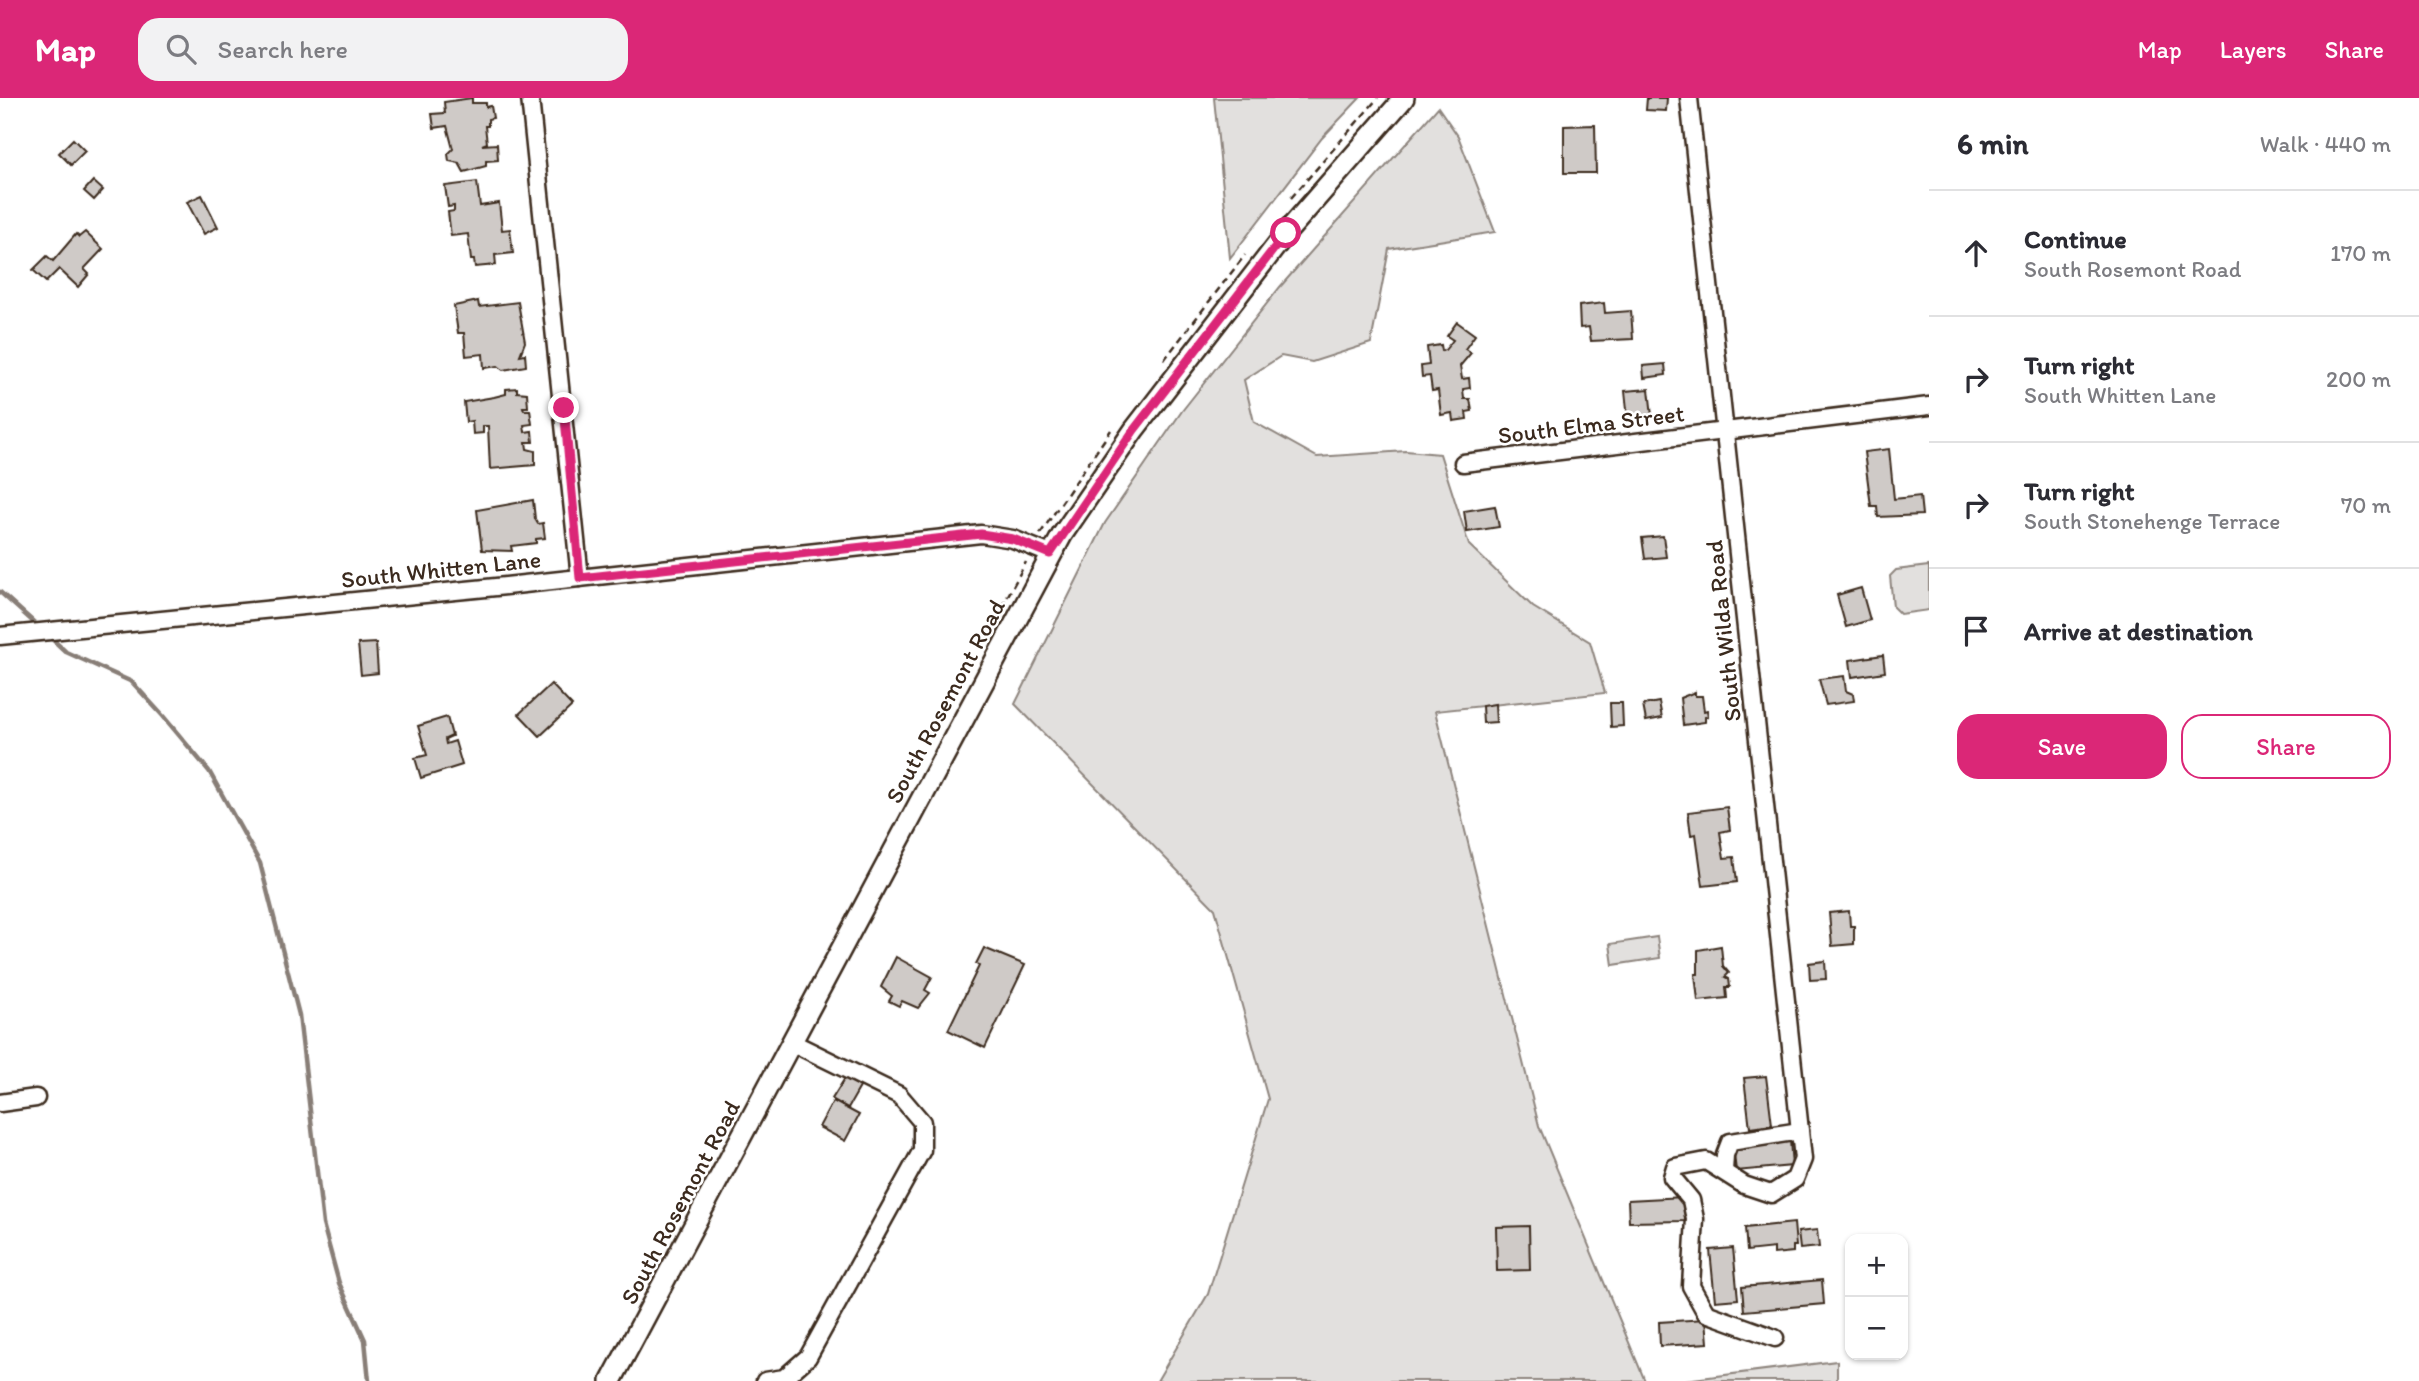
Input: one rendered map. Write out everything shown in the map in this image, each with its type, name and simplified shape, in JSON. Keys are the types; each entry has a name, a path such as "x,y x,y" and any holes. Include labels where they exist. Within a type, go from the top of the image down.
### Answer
{"main road":[{"name":"South Rosemont Road","path":"611,1381 793,1043 1050,554 1101,476 1205,336 1304,210 1404,98"}],"street":[{"path":"530,98 580,578"},
{"name":"South Wilda Road","path":"1689,98 1803,1159 1795,1179 1771,1194 1744,1185 1724,1171"},
{"name":"South Elma Street","path":"1463,463 1929,406"},
{"name":"South Whitten Lane","path":"0,636 580,578 981,534 1013,539 1050,554"},
{"path":"765,1381 784,1378 808,1357 922,1150 922,1122 899,1095 793,1043"},
{"path":"0,1103 36,1098"},
{"path":"1775,1338 1706,1313 1691,1286 1695,1219 1691,1200 1672,1177 1675,1167 1706,1161 1724,1171 1725,1155 1730,1142 1800,1131"}],"shaded area":[{"path":"1214,98 1360,98 1322,138 1230,258"},
{"path":"1438,107 1458,136 1495,232 1389,249 1371,343 1312,362 1281,356 1244,380 1254,422 1317,457 1406,451 1440,454 1469,545 1533,607 1590,642 1605,693 1435,711 1539,1126 1645,1381 1157,1381 1208,1294 1268,1099 1215,909 1015,704 1105,523 1182,411 1280,287"},
{"path":"1929,566 1929,610 1900,614 1893,607 1890,576 1896,570"},
{"path":"1657,937 1660,958 1613,965 1610,944"},
{"path":"1837,1361 1837,1381 1677,1381"}],"building":[{"path":"472,98 472,103 486,103 486,107 491,106 493,118 488,119 488,126 485,126 487,143 482,145 497,144 498,160 486,161 486,166 464,172 459,163 449,161 448,154 453,149 447,126 434,128 432,114 445,113 444,102"},
{"path":"1647,98 1667,98 1666,111 1646,110"},
{"path":"1595,125 1596,173 1564,173 1564,126"},
{"path":"73,139 85,151 71,165 59,153"},
{"path":"93,181 103,190 94,200 84,191"},
{"path":"477,182 480,206 499,203 502,230 510,229 513,253 495,255 496,265 475,267 474,260 471,260 468,234 451,236 448,212 454,211 454,206 448,207 445,186"},
{"path":"202,195 218,227 204,234 187,202"},
{"path":"85,232 103,249 84,269 89,274 78,287 59,269 46,282 33,270 47,256 53,261 76,234 79,237"},
{"path":"478,301 479,307 518,302 525,342 520,355 525,354 526,366 503,370 498,366 484,368 483,354 466,356 464,333 458,333 454,306"},
{"path":"1604,303 1605,313 1631,311 1633,339 1591,341 1589,327 1580,328 1579,306"},
{"path":"1457,322 1475,335 1465,349 1471,353 1460,366 1462,379 1469,378 1470,388 1463,389 1464,399 1470,399 1472,411 1466,412 1467,419 1453,421 1452,413 1441,415 1438,390 1432,391 1430,376 1422,377 1421,366 1429,365 1427,347 1441,345 1442,351 1445,350 1453,340 1447,336"},
{"path":"1665,364 1666,375 1644,378 1643,366"},
{"path":"517,388 517,392 527,393 528,407 523,407 524,410 530,410 532,424 524,425 525,432 532,431 533,442 526,442 527,449 535,451 535,465 490,469 488,426 483,426 483,433 473,434 472,421 466,422 464,402 506,394 506,389"},
{"path":"1649,389 1652,416 1628,419 1625,391"},
{"path":"1889,449 1894,499 1920,496 1922,515 1878,517 1877,506 1871,506 1864,452"},
{"path":"533,500 535,519 538,524 543,523 545,538 536,539 536,543 511,546 512,551 482,550 477,510"},
{"path":"1495,506 1499,527 1467,532 1464,511"},
{"path":"1663,536 1666,557 1645,559 1642,538"},
{"path":"1861,588 1870,620 1846,627 1837,595"},
{"path":"376,643 378,673 361,675 358,644"},
{"path":"1883,655 1885,672 1852,677 1850,660"},
{"path":"1844,676 1846,691 1853,694 1854,701 1826,705 1819,679"},
{"path":"551,684 572,706 540,736 519,714"},
{"path":"1695,692 1695,696 1702,696 1704,711 1707,710 1708,716 1705,717 1705,722 1683,725 1680,698"},
{"path":"1659,702 1662,718 1646,721 1643,705"},
{"path":"1610,703 1622,703 1623,726 1611,727"},
{"path":"1495,704 1496,722 1483,723 1482,706"},
{"path":"447,717 452,736 445,739 446,744 455,741 462,765 421,778 415,758 427,755 418,726"},
{"path":"1727,807 1730,830 1720,832 1724,858 1734,857 1737,882 1703,886 1696,834 1691,835 1688,812"},
{"path":"1849,911 1850,926 1854,926 1854,944 1832,946 1829,913"},
{"path":"1721,946 1723,966 1729,973 1725,977 1729,979 1730,987 1726,987 1727,998 1698,1001 1695,974 1698,974 1698,950"},
{"path":"984,948 1025,965 985,1048 948,1030 979,966 976,964"},
{"path":"896,957 932,977 925,990 930,993 918,1008 902,1001 899,1006 889,1001 892,996 881,987"},
{"path":"1825,961 1826,979 1810,980 1809,963"},
{"path":"1766,1076 1772,1125 1750,1128 1744,1078"},
{"path":"845,1078 860,1087 848,1108 832,1099"},
{"path":"833,1101 859,1115 845,1141 819,1127"},
{"path":"1790,1140 1792,1166 1736,1171 1733,1146"},
{"path":"1684,1197 1685,1221 1629,1222 1628,1200"},
{"path":"1794,1223 1796,1246 1793,1246 1793,1252 1774,1254 1774,1248 1747,1251 1745,1228"},
{"path":"1529,1226 1530,1270 1497,1271 1496,1227"},
{"path":"1817,1230 1819,1247 1800,1249 1798,1232"},
{"path":"1733,1248 1738,1299 1715,1301 1710,1250"},
{"path":"1822,1280 1824,1304 1744,1311 1742,1287"},
{"path":"1706,1319 1708,1343 1660,1346 1659,1322"}],"waterway":[{"path":"0,592 38,626"},
{"path":"50,637 66,652 132,682 209,771 260,863 299,1015 323,1224 339,1283 365,1340 369,1381"}],"route":[{"path":"564,408 580,578 989,533 1028,544 1050,554 1134,430 1286,233"}]}
